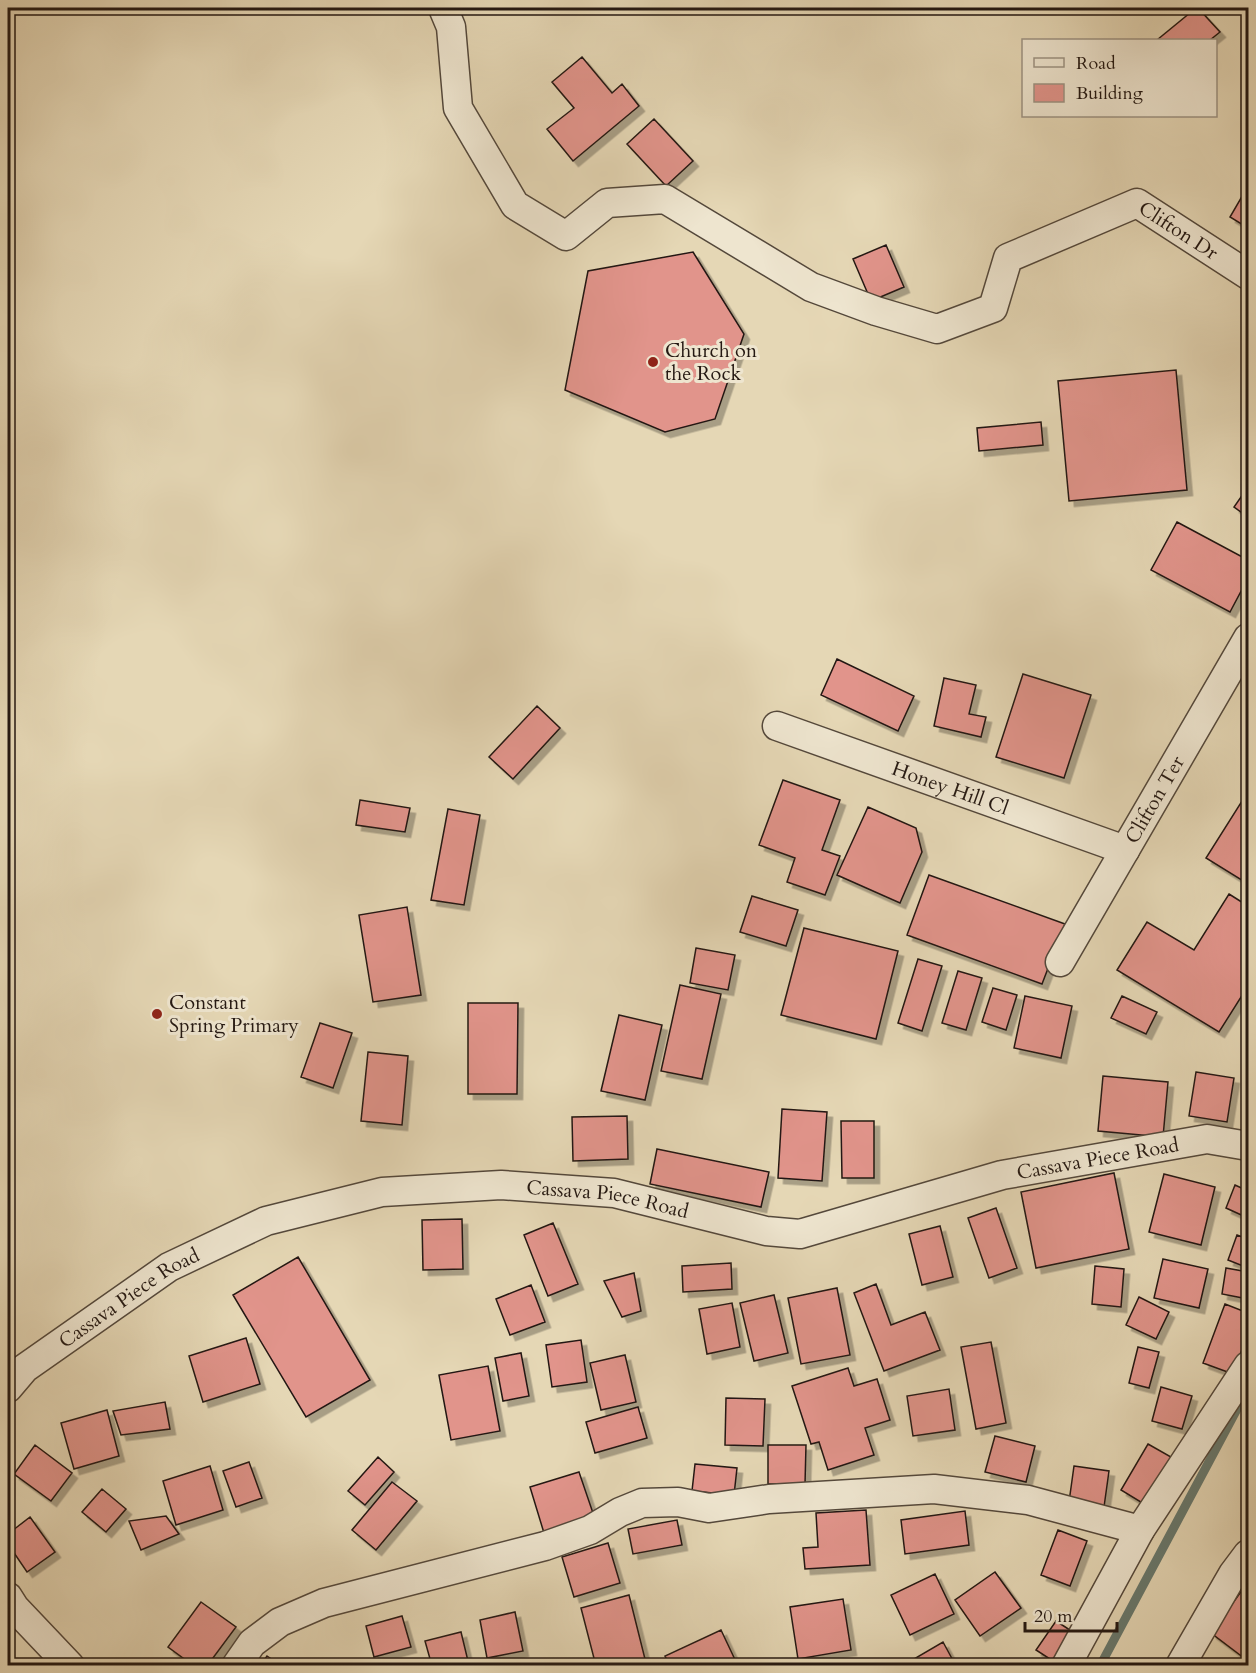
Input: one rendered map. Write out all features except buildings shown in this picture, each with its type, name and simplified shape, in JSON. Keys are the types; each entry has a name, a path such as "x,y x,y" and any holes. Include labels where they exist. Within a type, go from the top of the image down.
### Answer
{"street":[{"name":"Clifton Dr","path":"443,8 451,27 458,108 516,205 566,236 607,203 665,199 811,287 876,311 937,329 993,308 1008,258 1137,203 1248,275"},
{"name":"Clifton Ter","path":"1060,962 1248,638"},
{"name":"Honey Hill Cl","path":"777,726 1125,850"},
{"name":"Cassava Piece Road","path":"8,1388 25,1368 169,1267 266,1221 382,1192 501,1185 614,1193 766,1231 800,1234 1002,1175 1207,1139 1248,1146"},
{"path":"1066,1665 1140,1530 1248,1366"},
{"path":"237,1665 252,1643 280,1622 324,1603 544,1546 590,1530 620,1512 642,1503 678,1502 709,1508 769,1499 934,1489 1028,1500 1140,1530"},
{"path":"1180,1665 1233,1574 1248,1554"},
{"path":"8,1597 15,1608 70,1665"}],"waterway":[{"path":"1100,1666 1243,1398"}],"place":[{"name":"Church on the Rock","path":"653,362"},
{"name":"Constant Spring Primary","path":"157,1014"}]}
